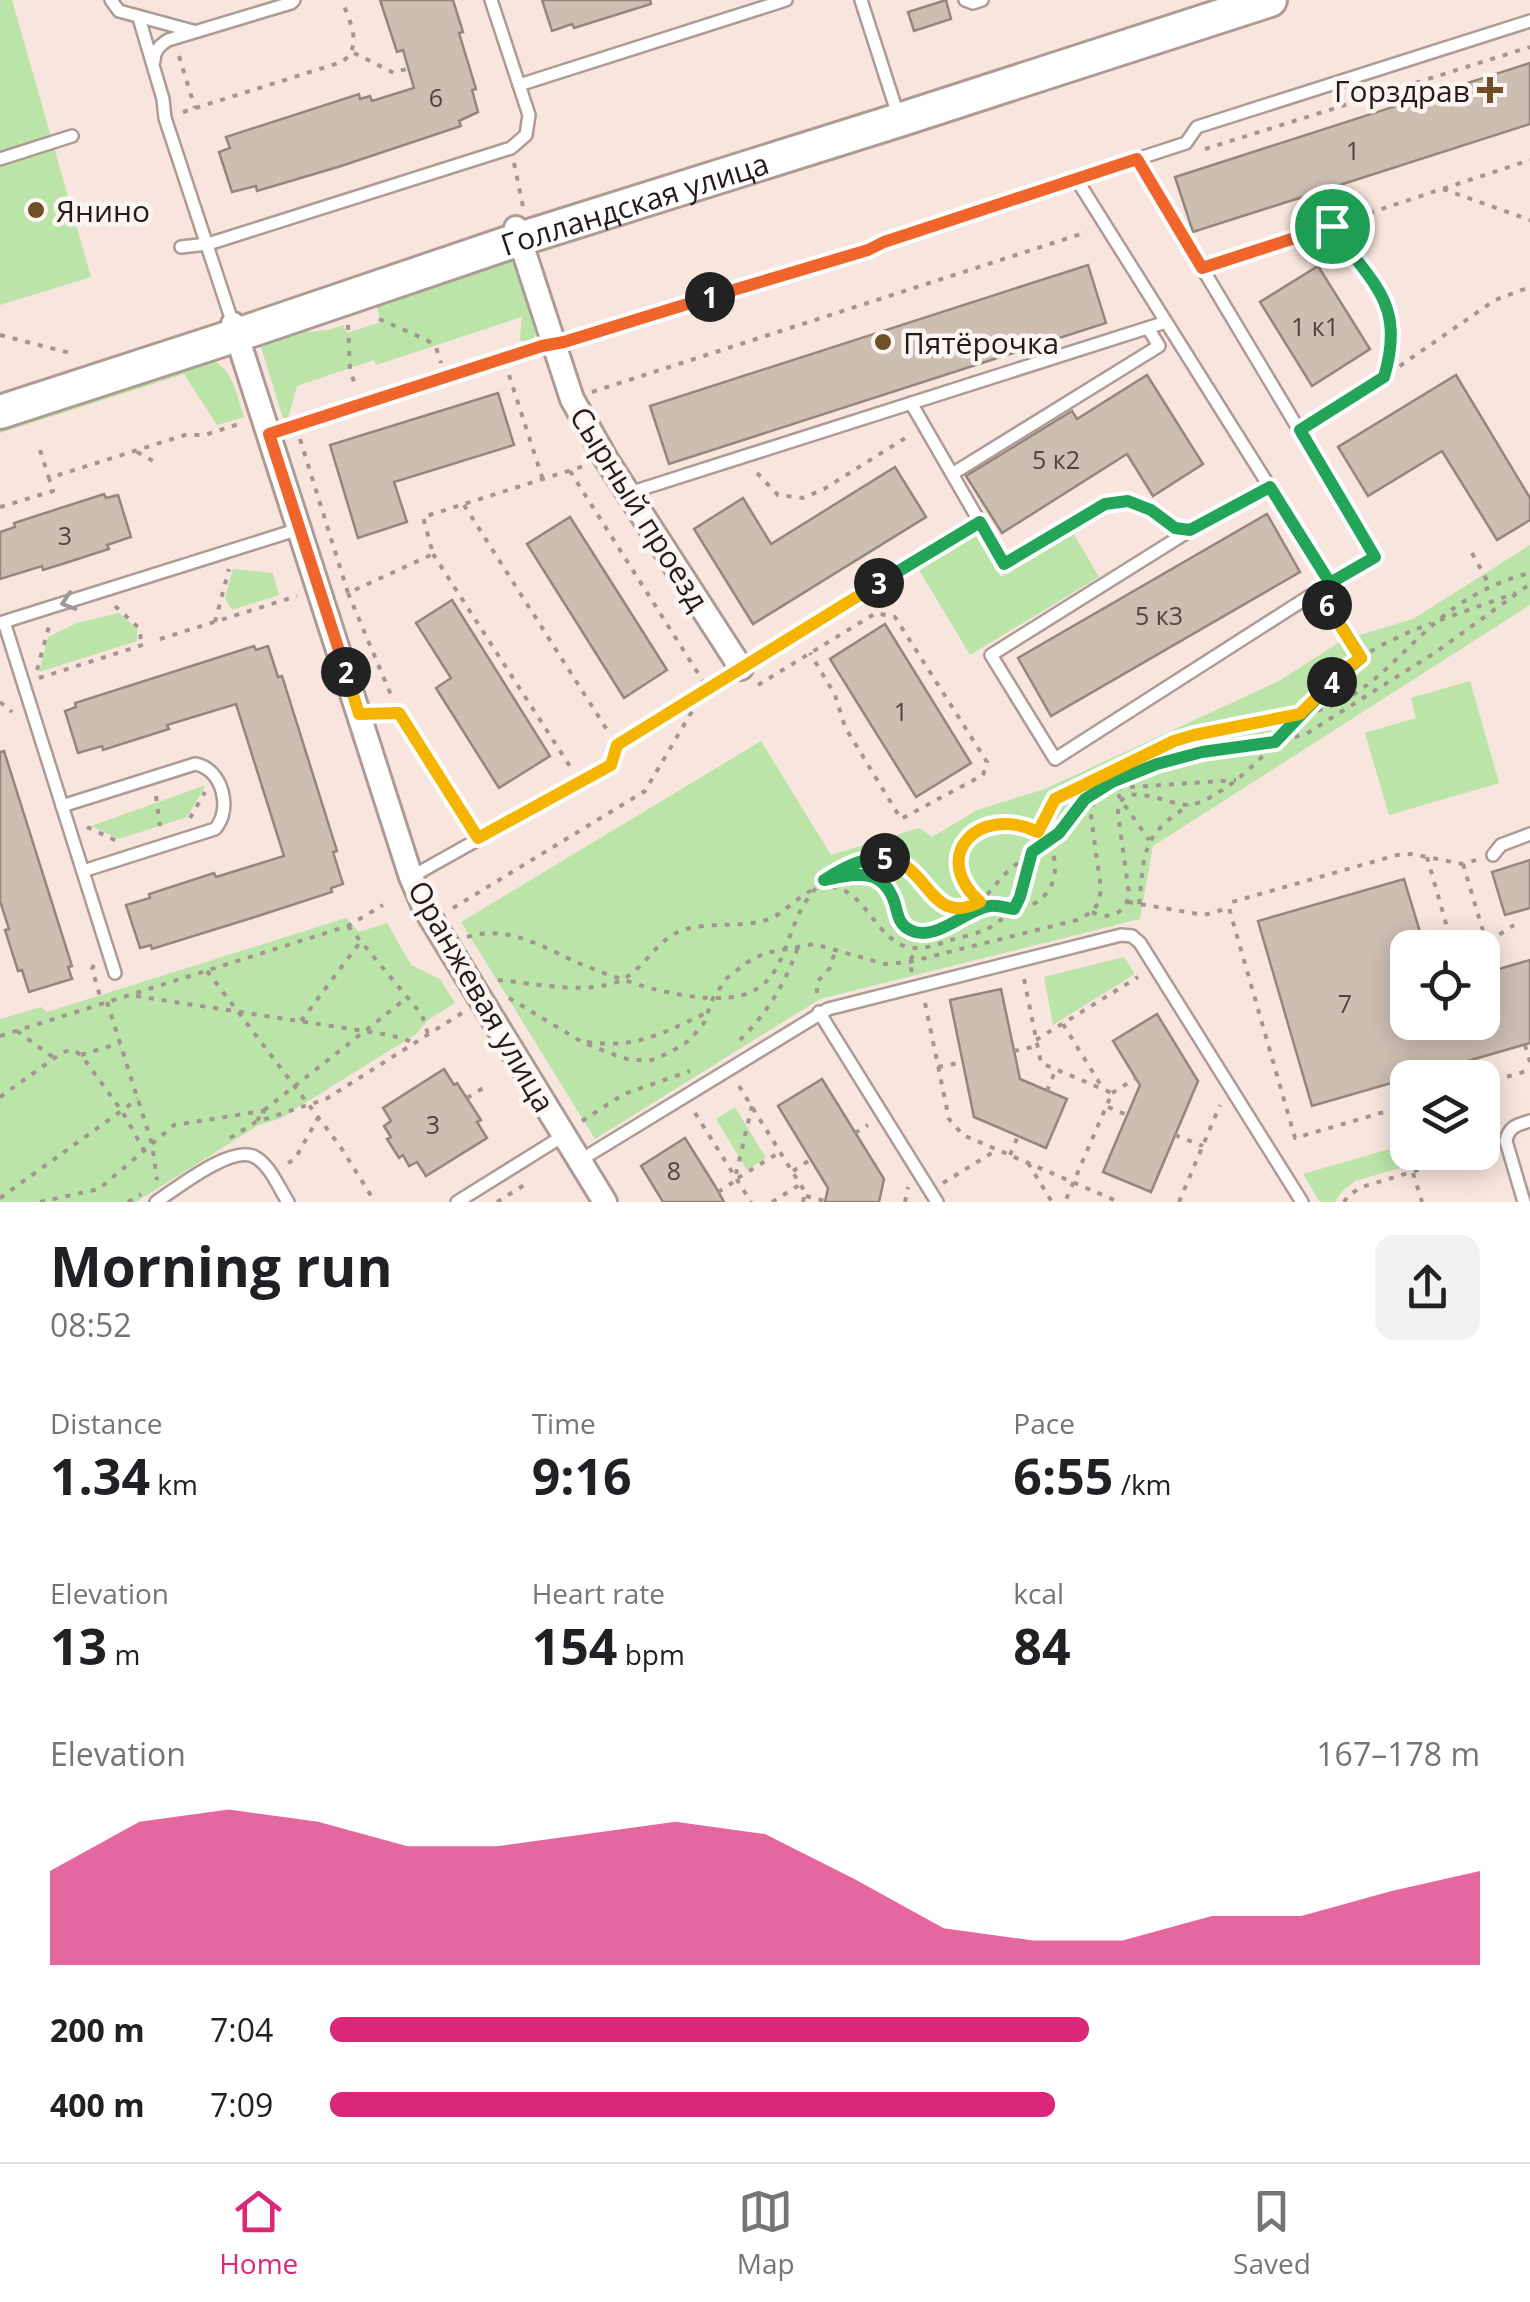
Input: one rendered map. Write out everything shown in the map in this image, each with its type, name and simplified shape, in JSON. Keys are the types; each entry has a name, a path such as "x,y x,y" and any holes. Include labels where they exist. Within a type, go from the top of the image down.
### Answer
{"street":[{"name":"Голландская улица","path":"897,114 1224,0"},
{"name":"Голландская улица","path":"0,412 521,228 1270,0"},
{"name":"Сырный проезд","path":"521,228 552,344 572,399 741,668"},
{"name":"Голландская улица","path":"0,399 235,330"},
{"name":"Оранжевая улица","path":"235,330 258,427 299,529 411,877 430,920 570,1130 579,1161 605,1202"}],"lane":[{"path":"111,0 119,12 196,32"},
{"path":"154,66 159,46 173,38 294,0"},
{"path":"181,247 208,244 511,148 526,135 528,115 491,0"},
{"path":"519,85 786,0"},
{"path":"861,0 897,114"},
{"path":"965,0 982,0"},
{"path":"139,18 165,118 235,330"},
{"path":"258,427 296,425 503,358 808,268 1186,144 1197,128 1530,20"},
{"path":"0,158 72,136"},
{"path":"1137,159 1375,557 1055,759 992,654 1190,530 1270,487"},
{"path":"1077,180 1330,583"},
{"path":"630,493 1166,322"},
{"path":"952,474 1159,346 1148,328"},
{"path":"911,403 1004,564 1105,504 1128,501 1151,510 1175,528 1190,530"},
{"path":"741,668 980,522"},
{"path":"115,973 2,622 299,529"},
{"path":"359,714 399,713 478,838"},
{"path":"411,877 611,765 617,745"},
{"path":"64,812 195,764 208,766 215,775 226,808 224,820 216,829 83,871"},
{"path":"1493,855 1501,844 1530,834"},
{"path":"579,1161 818,1007 1121,935 1132,936 1140,943 1302,1202"},
{"path":"818,1007 938,1202"},
{"path":"1524,1202 1506,1141 1514,1125 1530,1121"},
{"path":"457,1202 570,1130"},
{"path":"156,1202 228,1157 241,1153 254,1156 265,1166 288,1202"}],"path":[{"path":"165,118 342,62 352,52 354,38 342,0"},
{"path":"173,38 195,108"},
{"path":"1198,151 1530,47"},
{"path":"352,52 394,73 408,68"},
{"path":"511,148 521,228"},
{"path":"1202,268 1530,160"},
{"path":"1443,189 1530,220"},
{"path":"572,399 1106,226"},
{"path":"1332,226 1366,268 1387,303 1390,355 1384,377"},
{"path":"1300,430 1495,300 1530,287"},
{"path":"367,314 436,347"},
{"path":"348,320 350,369"},
{"path":"0,335 74,354"},
{"path":"503,358 543,480"},
{"path":"296,425 348,592 399,713"},
{"path":"748,455 760,478 778,495 803,498 824,489 924,426"},
{"path":"49,478 185,435 258,427"},
{"path":"0,507 53,491 40,450"},
{"path":"134,451 155,462"},
{"path":"580,782 433,554 424,517 570,471 706,690"},
{"path":"464,504 617,745 741,668 753,688 876,612 895,618 987,762 983,774 901,819 845,727 835,695 810,653"},
{"path":"215,622 234,549"},
{"path":"1472,553 1490,586"},
{"path":"348,592 433,554"},
{"path":"488,979 588,988 606,986 636,970 675,934 690,928 763,922 817,888 831,886 854,898 890,939 903,946 917,949 985,930 1014,909 1038,832 1055,799 1174,741 1332,705 1378,676 1466,599 1529,573"},
{"path":"462,938 497,932 519,936 588,967 654,988 713,998 738,997 769,982 802,908 824,880 854,862 882,857 897,860 910,867 946,906 956,910 968,908 980,902 1007,872 1059,833 1085,799 1112,782 1202,752 1306,734 1436,652 1530,586"},
{"path":"1318,590 1361,658"},
{"path":"100,592 140,629 140,646"},
{"path":"1138,904 1144,852 1158,828 1189,805 1237,780 1344,670 1388,641 1520,592"},
{"path":"160,639 302,594"},
{"path":"54,606 34,679 148,643"},
{"path":"447,912 645,792 706,690"},
{"path":"1357,692 1362,700"},
{"path":"169,844 215,775"},
{"path":"154,777 169,844"},
{"path":"1116,788 1237,780"},
{"path":"1112,782 1149,840"},
{"path":"496,991 582,1042 627,1059 649,1061 690,1040 704,1023 713,998 727,978 765,954 814,944 885,964 909,962 1076,920 1092,912 1100,902 1091,816 1102,789"},
{"path":"1092,912 1098,916 1116,915 1124,911 1128,902 1118,813 1122,800 1137,794 1189,805"},
{"path":"64,812 142,852"},
{"path":"1021,824 1048,842 1055,858 1056,876 1048,894 1032,905 1014,909 990,906 966,890 959,874 959,856 966,839 982,826 1021,824"},
{"path":"1390,1110 1295,1138 1229,908 1232,902 1397,854 1463,864 1493,855"},
{"path":"1427,856 1448,930"},
{"path":"1463,864 1483,930"},
{"path":"824,880 856,874 881,880 890,892 902,925 912,932 938,930 990,906"},
{"path":"1128,902 1204,916 1229,908"},
{"path":"0,1036 348,926 383,904"},
{"path":"1500,934 1514,925"},
{"path":"348,926 422,1015 428,1035"},
{"path":"301,1021 361,941"},
{"path":"739,1041 776,998 799,946"},
{"path":"818,1007 817,982 830,968 836,948"},
{"path":"913,976 909,962 917,949"},
{"path":"207,971 310,1104 375,1202"},
{"path":"1014,1051 1037,1043 1139,976"},
{"path":"1024,978 1041,1063 1112,1093"},
{"path":"97,986 152,1144 158,1184"},
{"path":"131,995 364,1031 416,1043"},
{"path":"256,1122 263,1111 408,997"},
{"path":"924,1002 949,1119 962,1135 1119,1202"},
{"path":"224,1142 256,1122 326,1099 465,1012"},
{"path":"582,1042 610,1046 638,1042 708,1013"},
{"path":"1063,1024 1104,1090"},
{"path":"17,1031 54,1058"},
{"path":"82,1055 120,1043"},
{"path":"1525,1044 1530,1062"},
{"path":"0,1097 63,1052 73,1050 82,1055 122,1111 144,1150"},
{"path":"938,1067 963,1062"},
{"path":"1047,1091 1056,1069"},
{"path":"1500,1079 1530,1070"},
{"path":"570,1130 624,1094 690,1071"},
{"path":"1065,1202 1112,1093 1136,1078"},
{"path":"467,1098 488,1085"},
{"path":"739,1086 805,1192 804,1199 825,1200"},
{"path":"0,1198 138,1099"},
{"path":"1179,1202 1220,1105"},
{"path":"736,1179 752,1106"},
{"path":"1106,1106 1127,1115"},
{"path":"40,1202 99,1189 174,1125 263,1111 275,1116"},
{"path":"695,1112 751,1202"},
{"path":"295,1158 318,1118"},
{"path":"855,1133 874,1121"},
{"path":"1175,1135 1202,1146"},
{"path":"1010,1156 1018,1136"},
{"path":"944,1183 997,1150"},
{"path":"718,1192 780,1152"},
{"path":"792,1171 810,1160"},
{"path":"1028,1163 1052,1202"},
{"path":"1344,1202 1362,1186 1420,1170"},
{"path":"1413,1172 1422,1202"},
{"path":"497,1202 529,1182"},
{"path":"772,1202 800,1184"},
{"path":"128,1202 143,1193"}],"green space":[{"name":"Янино","path":"0,0 12,0 91,277 0,305"},
{"path":"503,257 517,269 537,333 531,341 522,342 520,338 522,317 376,365 374,360 297,386 288,418 283,418 261,347 263,341 272,335 344,325 347,333 381,322 377,307 394,302 442,273"},
{"path":"208,358 228,374 244,417 217,425 184,374 0,433 0,426"},
{"path":"1073,533 1099,577 970,655 919,570 976,536 1001,577"},
{"path":"1530,545 1530,605 1153,846 1140,919 820,999 595,1139 461,922 761,741 831,855 919,828 932,837 977,810 1045,789 1279,681 1343,640 1413,619"},
{"path":"233,569 273,573 279,595 232,610 225,598"},
{"path":"119,613 137,629 137,641 39,672 48,637 77,623"},
{"path":"1470,681 1499,783 1389,815 1365,733 1416,718 1411,698"},
{"path":"206,785 187,817 119,839 91,826"},
{"path":"346,918 359,932 387,923 411,965 440,979 455,1003 428,1020 416,1034 136,1202 0,1202 0,1019 41,1007 47,1012"},
{"path":"1124,957 1135,974 1053,1025 1044,977"},
{"path":"735,1107 766,1158 747,1170 716,1119"},
{"path":"1390,1149 1390,1170 1393,1170 1355,1181 1335,1202 1320,1202 1303,1174"}],"building":[{"path":"380,0 453,0 476,89 472,90 478,112 459,121 461,126 338,167 257,191 256,186 232,192 219,152 230,148 226,137 359,94 360,99 370,96 372,101 414,88 403,50 397,52"},
{"path":"542,0 650,0 651,4 552,31"},
{"path":"946,0 951,19 914,31 908,12"},
{"path":"1530,63 1530,124 1193,232 1175,177"},
{"path":"1088,265 1106,323 669,464 650,406"},
{"path":"1318,266 1370,349 1312,386 1260,302"},
{"path":"1147,375 1203,464 1153,496 1127,454 1002,533 966,476 1072,411 1077,419"},
{"path":"1456,375 1530,498 1530,520 1497,540 1442,451 1368,496 1338,447"},
{"path":"498,393 514,445 394,482 407,522 358,538 330,445"},
{"path":"895,467 926,517 753,624 694,529 743,498 771,544"},
{"path":"104,494 106,498 118,495 131,537 107,545 109,549 0,579 0,532 15,527 14,523"},
{"path":"1267,514 1300,572 1051,716 1018,658"},
{"path":"570,517 667,670 624,698 527,544"},
{"path":"452,600 550,756 499,788 436,688 451,678 416,623"},
{"path":"885,624 971,763 916,797 830,659"},
{"path":"254,646 256,650 268,646 278,677 282,676 337,851 333,852 343,884 331,888 332,892 258,916 152,949 151,945 140,948 126,905 214,873 216,877 284,856 236,704 103,750 102,746 78,753 65,711 76,707 75,703"},
{"path":"4,751 72,966 68,967 72,979 29,992 22,970 18,971 0,901 0,752"},
{"path":"1530,860 1530,908 1505,915 1492,872"},
{"path":"1404,879 1419,930 1390,930 1390,1040 1500,1040 1500,969 1530,960 1530,1043 1471,1060 1390,1060 1390,1083 1312,1106 1258,921"},
{"path":"1001,989 1020,1079 1067,1099 1046,1148 974,1117 950,1000"},
{"path":"1157,1014 1198,1081 1151,1192 1103,1172 1140,1085 1113,1041"},
{"path":"444,1069 481,1120 477,1122 487,1138 426,1176 417,1162 409,1166 403,1155 399,1158 387,1139 391,1137 384,1126 391,1121 383,1108"},
{"path":"822,1079 884,1179 879,1202 825,1202 828,1188 778,1106"},
{"path":"685,1138 724,1202 663,1202 641,1166"}],"place":[{"name":"Горздрав","path":"1490,90"},
{"name":"Янино","path":"36,210"},
{"name":"Пятёрочка","path":"883,342"}],"route":[{"path":"1332,226 1202,268 1137,159 868,250 542,346 269,434 359,714 399,713 478,838 611,765 617,745 980,522 1004,564 1105,504 1128,501 1151,510 1175,528 1190,530 1270,487 1330,583 1318,590 1361,658 1344,670 1275,742 1202,752 1157,764 1112,782 1085,799 1059,833 1032,852 1014,909 990,906 938,930 912,932 902,925 890,892 881,880 868,874 824,880 854,862 882,857 910,867 946,906 956,910 968,908 980,902 966,890 959,874 959,856 966,839 982,826 1021,824 1038,832 1055,799 1065,792 1174,741 1300,714 1344,670 1361,658 1318,590 1375,557 1300,430 1384,377 1390,355 1391,325 1387,303 1366,268 1332,226"}]}
